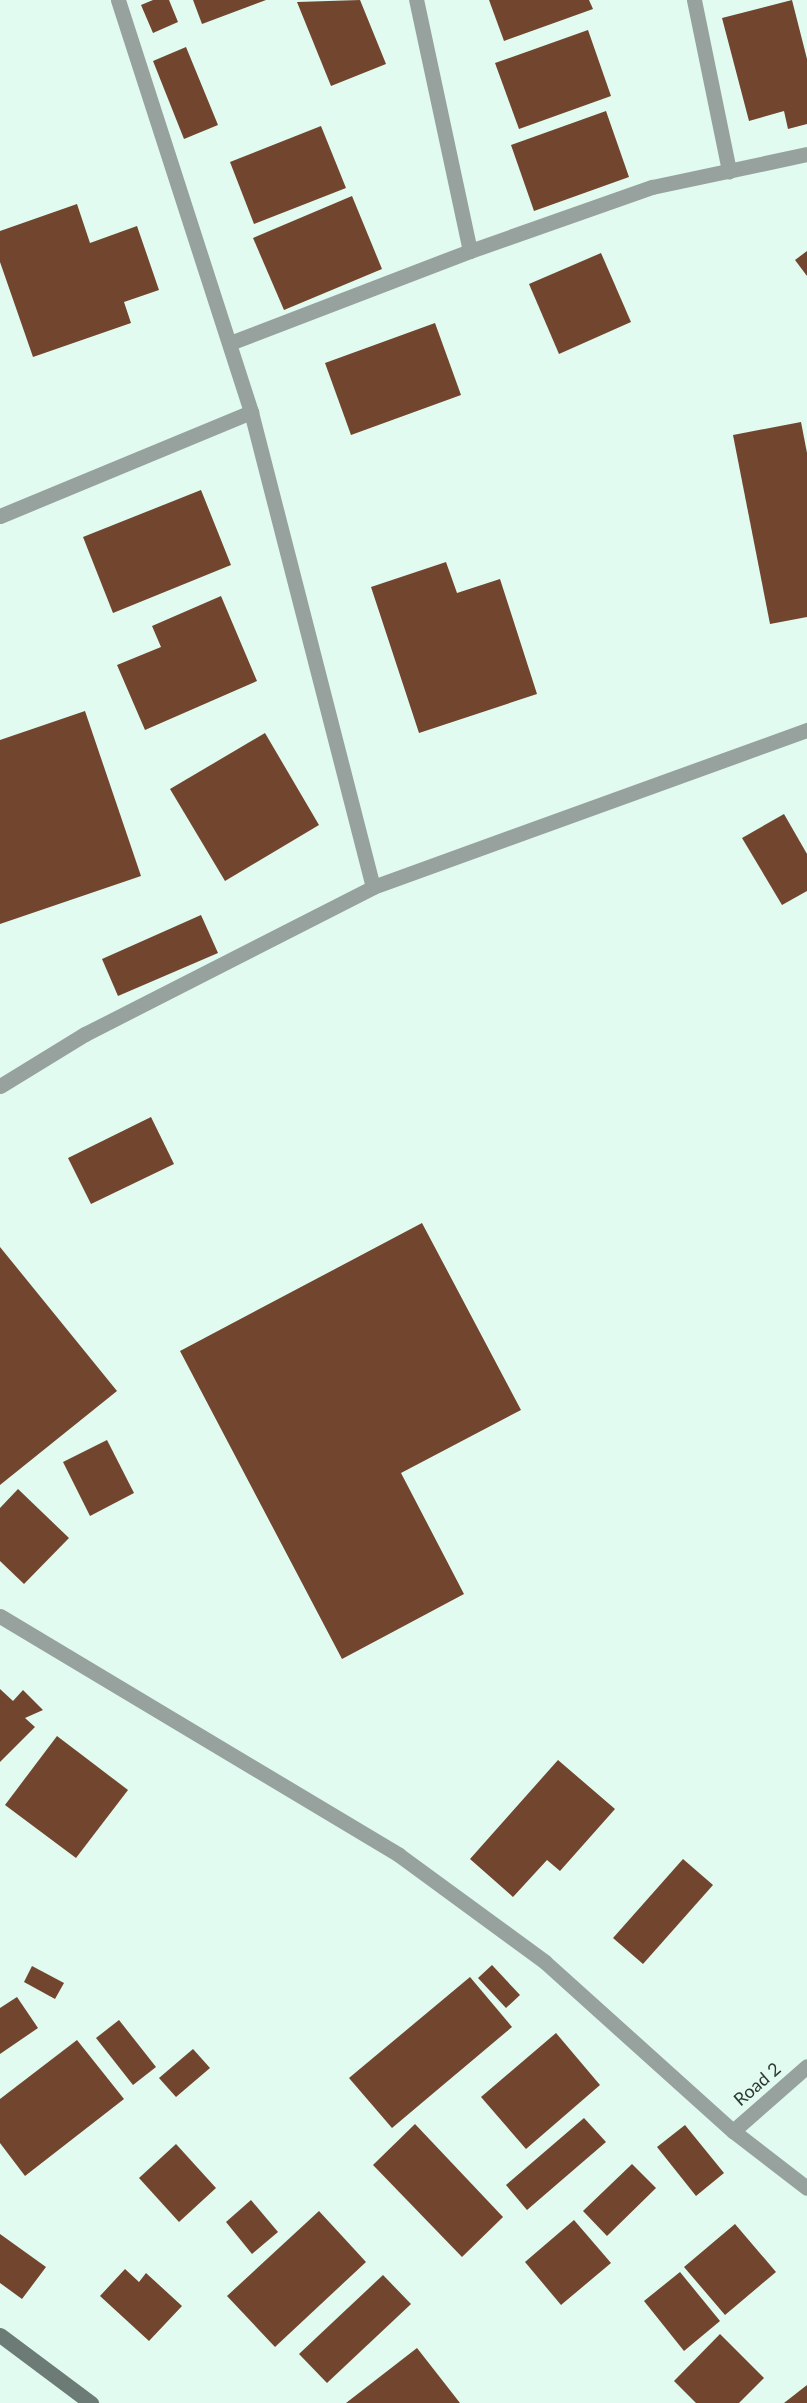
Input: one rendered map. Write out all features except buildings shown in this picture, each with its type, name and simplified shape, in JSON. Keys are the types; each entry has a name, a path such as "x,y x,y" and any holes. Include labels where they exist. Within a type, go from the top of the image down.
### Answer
{"street":[{"path":"118,0 251,412 373,887"},
{"path":"416,0 470,251"},
{"path":"694,0 729,171"},
{"path":"230,343 470,251 652,187 807,154"},
{"path":"0,516 251,412"},
{"path":"0,1086 85,1034 373,887 807,730"},
{"path":"0,1616 399,1855 545,1962 733,2131 807,2188"},
{"name":"Road 2","path":"733,2131 807,2066"},
{"path":"0,2335 91,2403"}]}
